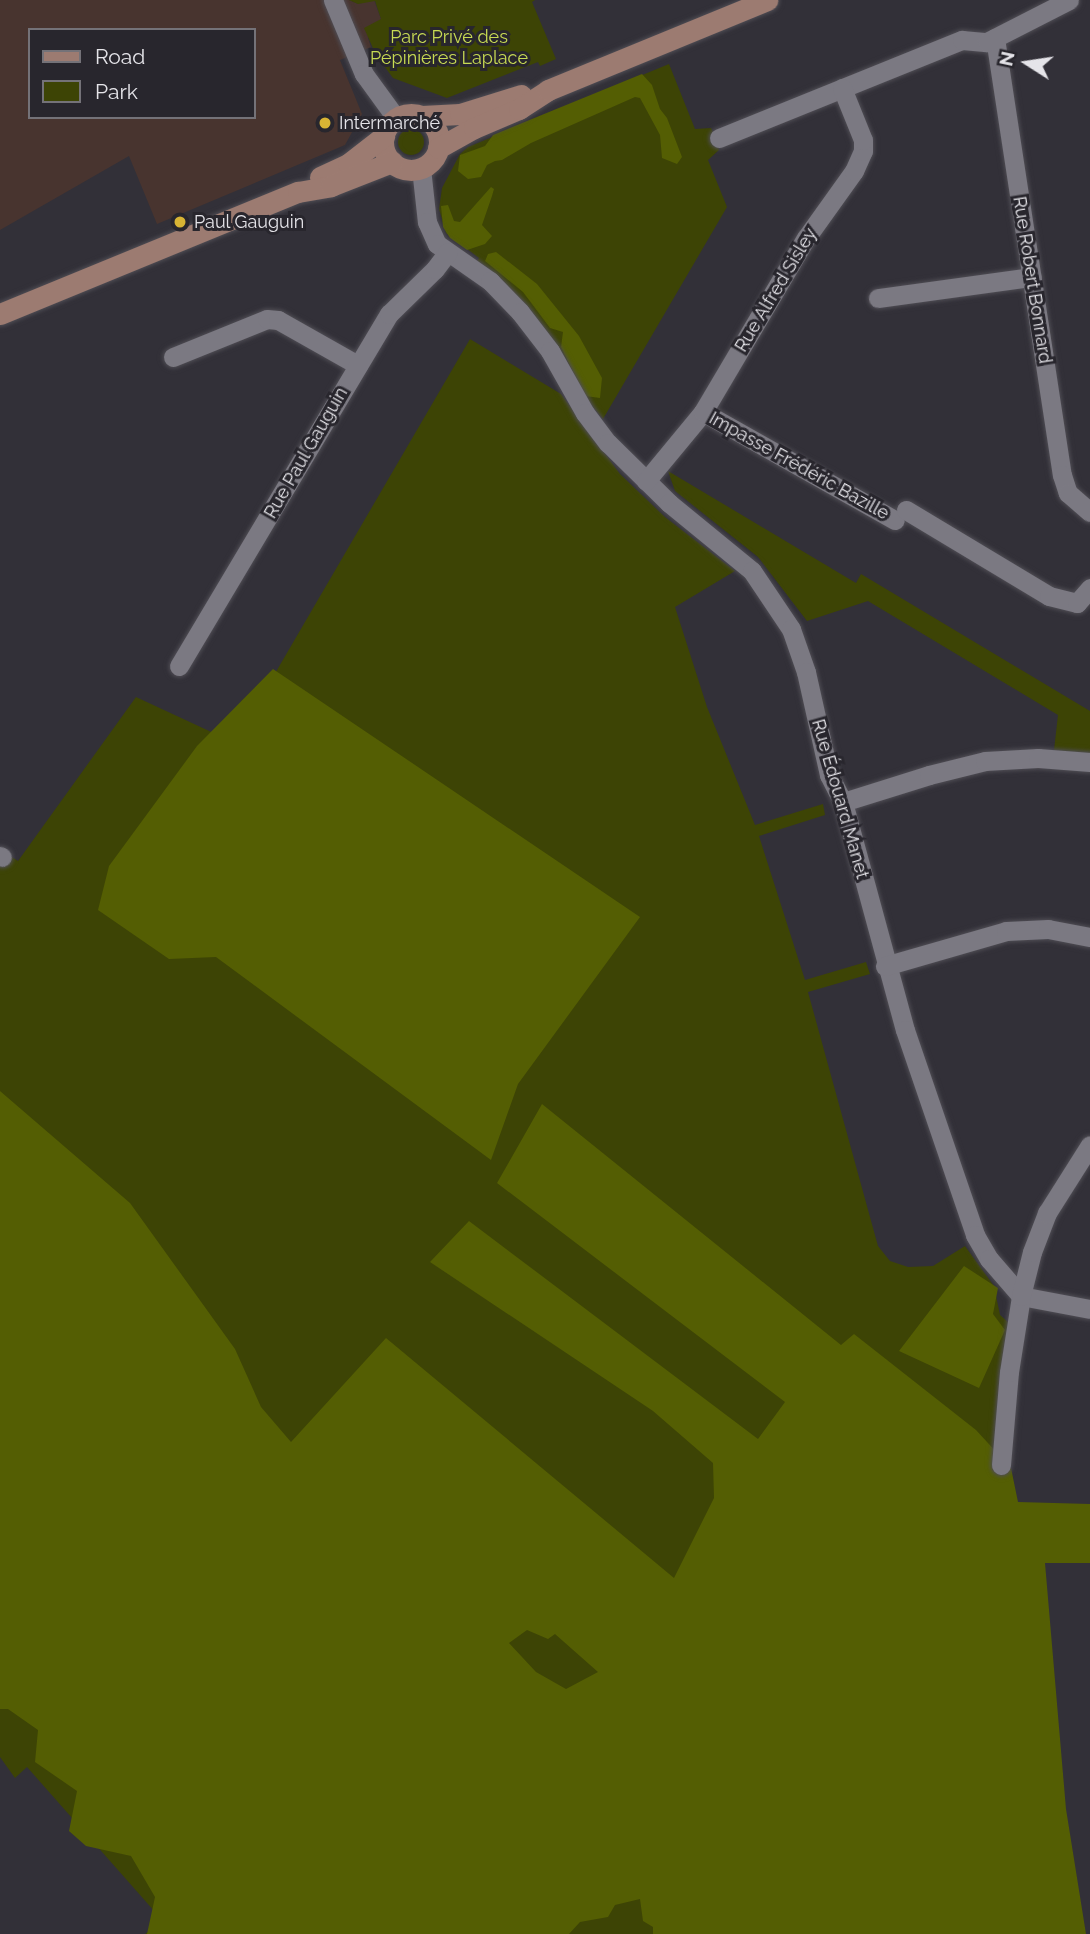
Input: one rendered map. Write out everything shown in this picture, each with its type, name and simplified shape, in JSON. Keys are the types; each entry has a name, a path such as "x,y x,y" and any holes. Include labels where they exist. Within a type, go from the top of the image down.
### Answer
{"main road":[{"path":"0,314 298,192 323,175 348,164 404,115 460,114 548,90 767,0"},
{"path":"438,148 474,128 519,109 548,90"},
{"path":"390,127 383,145 392,162 406,169 421,168 435,157 438,148 438,133 422,116"},
{"path":"298,192 331,186 392,162"}],"street":[{"path":"333,0 390,127"},
{"path":"719,138 962,40 986,42 1069,0"},
{"name":"Rue Robert Bonnard","path":"995,38 1062,475 1068,493 1090,512"},
{"name":"Rue Alfred Sisley","path":"646,481 703,412 806,237 860,159 863,141 842,88"},
{"name":"Rue Édouard Manet","path":"421,168 430,232 437,244 490,281 520,312 550,351 594,426 646,481 739,558 780,608 799,649 829,775 843,802 885,966 975,1235 989,1259 1021,1296"},
{"name":"Rue Paul Gauguin","path":"179,666 389,314 435,269 448,252"},
{"path":"878,298 1032,277"},
{"path":"173,357 267,319 278,320 358,365"},
{"name":"Impasse Frédéric Bazille","path":"703,412 1049,596 1077,603 1090,588"},
{"path":"843,802 965,764 1038,758 1090,762"},
{"path":"885,966 1006,931 1048,929 1090,937"},
{"path":"1001,1465 1009,1372 1021,1296 1035,1244 1047,1213 1090,1145"},
{"path":"1021,1296 1090,1309"}],"shaded area":[{"path":"0,0 349,0 358,4 374,0 381,19 368,38 371,47 340,60 362,114 345,145 157,224 129,156 0,230"}],"green space":[{"name":"Parc Privé des Pépinières Laplace","path":"349,0 535,0 532,2 556,59 540,66 538,62 447,98 393,78 376,55 364,28 381,19 375,1 358,4"},
{"path":"669,64 695,129 711,128 713,132 719,150 708,160 727,207 603,419 588,401 550,336 527,306 477,261 479,258 446,233 439,209 442,188 460,154 468,147"},
{"path":"642,74 652,85 660,109 667,118 682,157 677,164 662,158 660,135 640,98 635,97 487,165 481,177 468,179 458,171 460,155 485,146 493,135"},
{"path":"411,129 420,133 424,142 420,151 411,155 402,151 398,142 402,133"},
{"path":"491,187 494,189 482,225 492,236 485,244 467,250 450,238 443,227 441,206 448,205 454,221 460,222"},
{"path":"496,252 537,284 579,336 602,378 600,398 585,396 561,347 563,332 550,328 523,292 485,261 488,254"},
{"path":"470,339 561,394 620,474 665,517 735,571 675,607 707,707 755,825 823,804 825,815 759,836 805,980 866,962 870,974 808,992 878,1246 890,1261 908,1267 933,1266 965,1246 994,1286 1000,1315 1009,1323 995,1443 1045,1934 145,1934 163,1921 27,1767 15,1778 0,1757 0,862 7,854 18,861 136,697 261,755 241,701 270,682"},
{"path":"668,471 856,583 861,574 1090,711 1090,754 1054,750 1058,715 868,601 807,621 758,557 675,491"},
{"path":"273,669 640,917 518,1084 491,1160 216,957 169,959 98,910 109,866 197,746"},
{"path":"0,1091 130,1203 235,1349 261,1407 291,1442 386,1338 674,1578 714,1498 713,1463 653,1411 430,1262 469,1221 758,1439 785,1402 497,1183 542,1104 841,1345 854,1334 976,1430 1011,1468 1018,1502 1090,1504 1090,1563 1045,1563 1066,1809 1086,1934 653,1934 653,1927 643,1921 640,1899 615,1905 608,1917 580,1922 569,1934 147,1934 155,1897 131,1856 86,1846 69,1831 77,1791 35,1762 38,1730 8,1709 0,1709","holes":["527,1630 548,1639 555,1634 598,1672 566,1689 536,1672 509,1643"]},
{"path":"964,1266 998,1288 993,1314 1005,1330 979,1388 899,1351"}],"place":[{"name":"Intermarché","path":"325,123"},
{"name":"Paul Gauguin","path":"180,222"}]}
